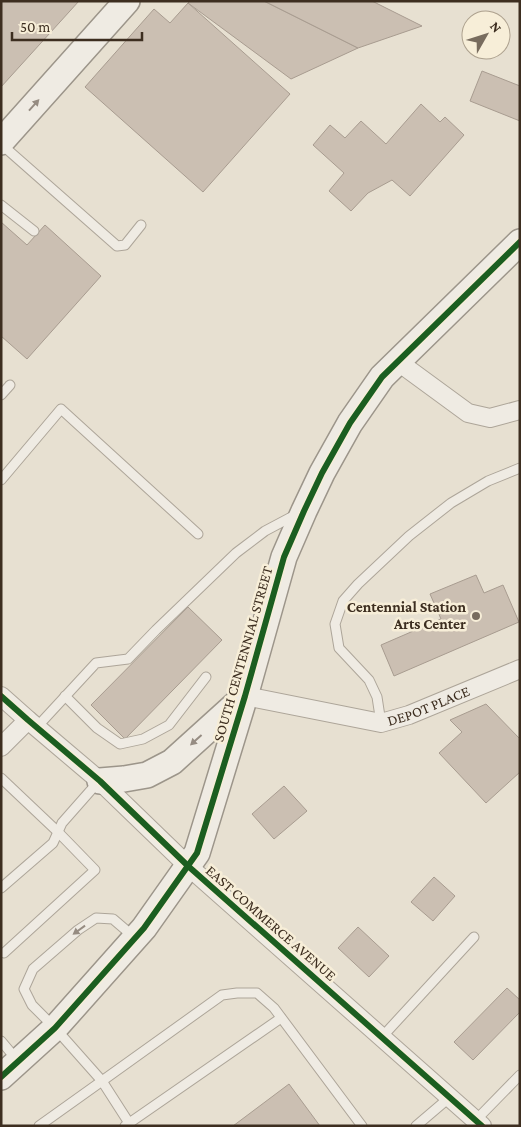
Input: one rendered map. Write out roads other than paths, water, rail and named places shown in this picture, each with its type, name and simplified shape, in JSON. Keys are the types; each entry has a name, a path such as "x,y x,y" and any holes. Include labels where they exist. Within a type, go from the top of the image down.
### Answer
{"street":[{"path":"1,143 127,1"},
{"name":"SOUTH CENTENNIAL STREET","path":"10,1069 55,1028 144,928 197,853 245,696 284,558 322,473 350,423 382,376 520,242"},
{"path":"397,362 468,413 490,418 520,410"},
{"name":"DEPOT PLACE","path":"245,696 381,724 409,715 520,669"},
{"name":"EAST COMMERCE AVENUE","path":"1,696 100,781 188,866 479,1123"},
{"path":"100,781 147,775 172,762 245,696"},
{"path":"1,747 32,724"}],"lane":[{"path":"1,143 117,246 125,245 141,225"},
{"path":"1,205 34,231"},
{"path":"1,395 10,385"},
{"path":"1,480 61,409 198,534"},
{"path":"381,724 378,697 369,680 339,648 335,624 343,601 358,584 409,536 451,503 488,481 520,468"},
{"path":"32,724 65,696 96,663 128,659 236,553 265,531 304,511"},
{"path":"65,696 97,728 120,744 143,739 169,724 206,677"},
{"path":"1,778 95,870 2,953"},
{"path":"1,888 53,842 62,822 100,781"},
{"path":"135,938 113,919 96,918 78,930 33,969 24,989 32,1005 102,1081 128,1124 281,1018"},
{"path":"382,1037 474,937"},
{"path":"39,1126 222,995 237,993 257,993 274,1008 362,1126"},
{"path":"1,1041 10,1069"},
{"path":"479,1123 520,1075"},
{"path":"416,1126 450,1097"}],"place":[{"name":"Centennial Station Arts Center","path":"476,616"}]}
